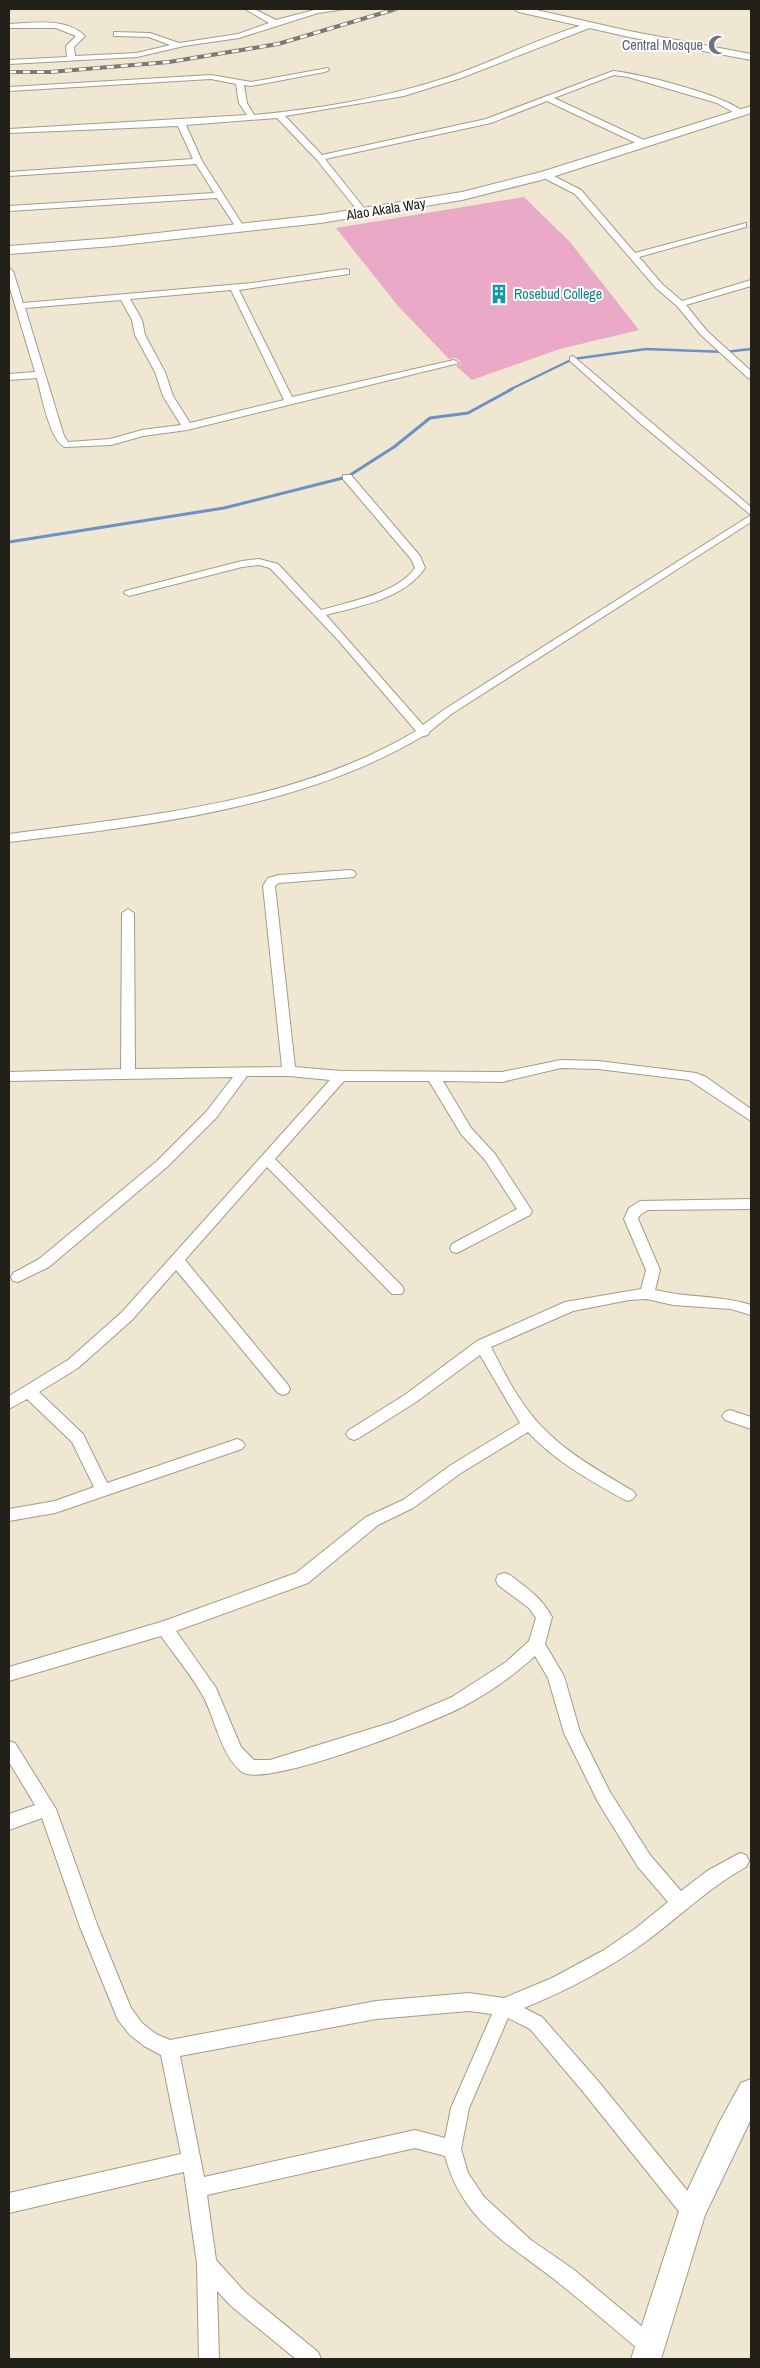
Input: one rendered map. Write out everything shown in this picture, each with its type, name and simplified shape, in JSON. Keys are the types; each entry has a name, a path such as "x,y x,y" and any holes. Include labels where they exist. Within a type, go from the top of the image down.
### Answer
{"street":[{"path":"249,9 275,23"},
{"path":"9,62 71,57 137,55 178,45 239,36 275,23 341,9"},
{"path":"519,9 538,11 589,25 751,57"},
{"path":"9,131 181,123 279,115 412,92 589,25"},
{"path":"9,26 58,26 75,30 81,36 70,46 71,57"},
{"path":"117,34 150,35 178,45"},
{"path":"9,89 211,77 251,84 325,70"},
{"path":"320,158 466,128 606,74 619,72 720,101 746,111"},
{"path":"240,82 243,103 252,117"},
{"path":"546,98 643,143"},
{"name":"Alao Akala Way","path":"9,250 113,242 364,213 462,196 545,175 746,111"},
{"path":"279,115 320,158 364,213"},
{"path":"181,123 198,161 240,227"},
{"path":"9,174 198,161"},
{"path":"545,175 578,192 659,286 680,304 704,332 751,376"},
{"path":"9,209 220,195"},
{"path":"633,256 743,225"},
{"path":"9,271 38,375 58,437 64,444 95,444 142,433 187,427 288,401 454,364"},
{"path":"19,306 234,288 346,272"},
{"path":"680,304 751,283"},
{"path":"234,288 288,401"},
{"path":"124,297 137,320 140,335 160,372 168,396 187,427"},
{"path":"573,359 751,512"},
{"path":"9,377 38,375"},
{"path":"320,613 394,589 412,578 420,568 416,558 347,477"},
{"path":"9,838 118,824 273,795 335,775 424,733 449,712 751,518"},
{"path":"129,593 205,572 259,562 279,569 320,613 424,733"},
{"path":"288,1071 269,886 272,881 279,879 350,874"},
{"path":"128,913 128,1074"},
{"path":"9,1076 288,1071 341,1076 502,1077 561,1064 598,1065 677,1074 701,1080 751,1116"},
{"path":"18,1277 44,1263 162,1164 211,1115 244,1072"},
{"path":"9,1403 73,1364 127,1316 178,1262 341,1076"},
{"path":"434,1078 466,1131 490,1157 525,1211 457,1248"},
{"path":"267,1159 397,1290"},
{"path":"647,1294 653,1270 631,1220 634,1212 645,1206 751,1204"},
{"path":"178,1262 283,1389"},
{"path":"354,1434 410,1398 482,1344 570,1306 629,1295 647,1294 673,1300 731,1304 751,1310"},
{"path":"482,1344 504,1385 530,1424 578,1467 628,1495"},
{"path":"29,1392 78,1438 103,1490"},
{"path":"730,1416 751,1423"},
{"path":"9,1674 165,1628 302,1578 372,1521 408,1504 456,1469 530,1424"},
{"path":"9,1515 55,1507 237,1445"},
{"path":"165,1628 210,1693 234,1752 244,1763 254,1769 266,1768 350,1744 424,1718 490,1683 537,1644 544,1617 536,1603 504,1580"},
{"path":"537,1644 556,1676 572,1733 604,1798 644,1860 679,1902"},
{"path":"9,1748 47,1809 88,1926 124,2014 136,2029 150,2040 169,2049 376,2010 469,2002 504,2007 536,2023 591,2087 692,2212"},
{"path":"9,1822 47,1809"},
{"path":"740,1862 721,1870 614,1953 546,1990 504,2007 460,2108 452,2149 460,2177 477,2204 524,2247 566,2276 648,2353 692,2212 729,2133 751,2092"},
{"path":"169,2049 192,2161 207,2264 209,2359"},
{"path":"196,2188 415,2139 452,2149"},
{"path":"9,2203 102,2180 192,2161"},
{"path":"207,2264 238,2299 311,2359"}],"building":[{"name":"Rosebud College","path":"524,197 570,242 639,330 560,349 472,380 456,366 461,364 460,361 455,358 449,359 398,306 336,228"}],"waterway":[{"path":"509,390 573,359 646,349 725,352 751,349"},
{"path":"9,542 224,508 347,477 394,447 430,418 468,413 512,389"}],"railway":[{"path":"9,72 50,72 169,62 278,44 396,9"}],"place":[{"name":"Central Mosque","path":"718,45"},
{"name":"Rosebud College","path":"499,294"}]}
